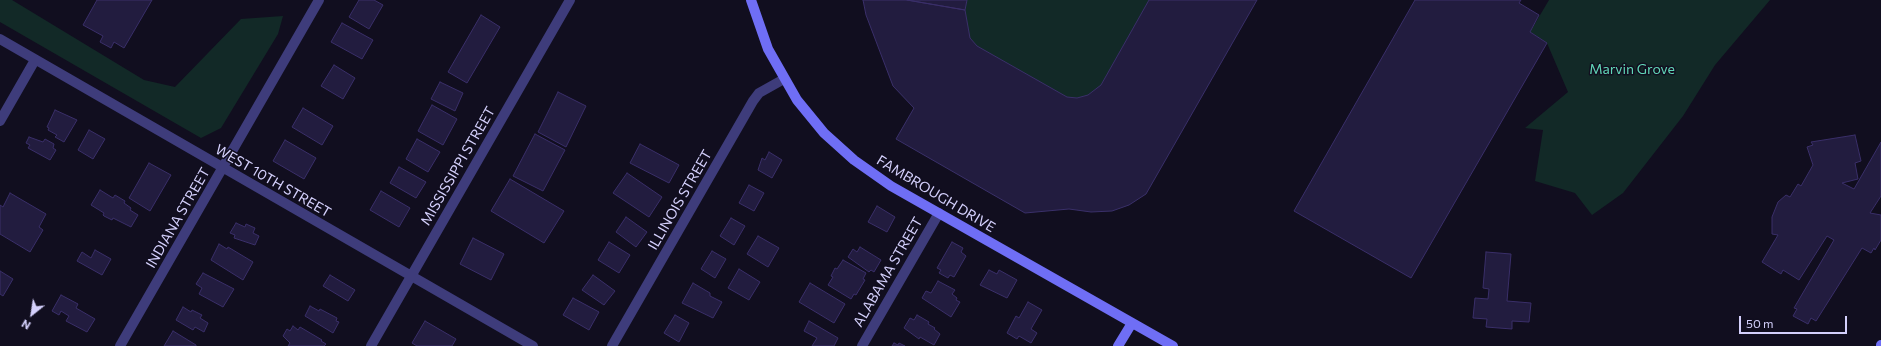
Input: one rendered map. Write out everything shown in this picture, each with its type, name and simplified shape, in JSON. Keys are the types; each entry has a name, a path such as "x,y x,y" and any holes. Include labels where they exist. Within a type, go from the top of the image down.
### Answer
{"street":[{"name":"INDIANA STREET","path":"120,346 320,0"},
{"name":"MISSISSIPPI STREET","path":"371,346 570,0"},
{"name":"FAMBROUGH DRIVE","path":"751,0 768,49 784,79 814,122 843,151 871,173 1173,346"},
{"name":"WEST 10TH STREET","path":"0,39 533,346"},
{"path":"0,121 36,60"},
{"name":"ILLINOIS STREET","path":"612,346 753,100 759,93 784,79"},
{"name":"ALABAMA STREET","path":"862,346 939,213"},
{"path":"1118,346 1132,323"}],"green space":[{"path":"0,0 12,0 144,80 175,87 241,19 283,16 278,34 221,128 201,138 0,22"},
{"path":"863,0 1257,0 1146,194 1129,205 1112,211 1091,212 1069,209 1025,213 896,139 914,108 893,86"},
{"name":"Marvin Grove","path":"1549,0 1770,0 1715,65 1683,116 1623,193 1592,215 1575,193 1535,181 1543,130 1525,128 1568,92 1547,43 1530,32"}],"building":[{"path":"97,0 152,0 124,48 114,42 111,48 100,42 103,36 83,25"},
{"path":"359,0 374,0 383,5 369,29 349,17"},
{"path":"863,0 907,0 965,10 970,38 977,46 1067,97 1077,98 1088,95 1101,85 1149,0 1257,0 1146,194 1129,205 1112,211 1091,212 1069,209 1025,213 896,139 914,108 893,86 866,15"},
{"path":"907,0 967,0 965,10"},
{"path":"1415,0 1521,0 1519,3 1539,15 1530,32 1547,43 1411,278 1294,211"},
{"path":"481,15 500,27 467,83 448,72"},
{"path":"342,23 373,40 362,59 331,42"},
{"path":"334,65 355,78 343,99 321,86"},
{"path":"440,82 463,93 455,111 431,99"},
{"path":"558,92 586,106 566,147 538,132"},
{"path":"432,105 457,119 443,145 418,131"},
{"path":"303,108 333,126 322,145 292,127"},
{"path":"55,110 77,120 64,142 55,137 57,135 48,130 49,128 47,127"},
{"path":"89,130 105,139 93,159 78,150"},
{"path":"535,134 565,150 543,191 513,176"},
{"path":"1855,135 1861,161 1855,163 1858,179 1842,183 1854,189 1881,142 1881,196 1870,213 1881,215 1881,240 1875,250 1874,248 1871,253 1862,248 1816,321 1811,318 1808,324 1793,316 1797,309 1794,308 1834,240 1827,236 1799,280 1783,270 1781,274 1762,262 1778,235 1772,234 1772,217 1778,202 1786,195 1790,197 1798,184 1801,186 1813,165 1807,147 1813,145 1811,142"},
{"path":"29,137 43,142 45,139 54,144 53,148 56,150 50,160 28,148 30,145 26,143"},
{"path":"417,139 440,152 428,172 406,159"},
{"path":"285,140 316,158 304,179 273,161"},
{"path":"640,144 679,165 669,183 630,163"},
{"path":"769,152 782,160 772,178 758,170 762,158 765,160"},
{"path":"149,163 171,175 150,211 129,198"},
{"path":"399,167 426,182 416,198 390,183"},
{"path":"627,173 662,197 649,217 613,193"},
{"path":"510,179 564,211 544,243 491,211"},
{"path":"749,185 764,193 754,211 739,203"},
{"path":"100,190 113,198 115,195 125,201 124,203 131,208 130,210 138,215 131,227 113,218 112,220 104,216 104,213 91,205"},
{"path":"381,191 410,208 399,227 370,210"},
{"path":"10,193 46,214 39,227 43,230 30,252 0,234 0,205 3,207"},
{"path":"877,206 895,217 887,232 868,222"},
{"path":"626,217 647,232 636,247 616,232"},
{"path":"731,218 745,226 734,245 720,236"},
{"path":"236,223 245,227 246,224 255,228 253,233 259,236 255,245 234,238 235,235 230,233"},
{"path":"758,236 779,248 768,267 747,254"},
{"path":"473,238 504,254 491,280 460,264"},
{"path":"609,242 630,255 619,273 598,260"},
{"path":"952,242 963,248 961,252 966,256 954,277 950,275 948,278 939,273 941,270 937,268"},
{"path":"219,244 227,249 228,247 253,262 243,280 211,260"},
{"path":"860,247 881,260 874,272 871,270 869,272 848,257 853,249 857,252"},
{"path":"95,250 111,259 102,275 77,261 82,252 91,258"},
{"path":"712,251 726,259 715,278 701,269"},
{"path":"1486,252 1511,254 1507,301 1531,303 1529,322 1512,321 1512,329 1486,327 1487,319 1473,318 1475,298 1488,299 1489,289 1483,288"},
{"path":"843,260 866,273 863,279 865,280 856,295 854,294 851,299 828,285 833,277 831,276 835,268 837,269"},
{"path":"739,269 760,282 749,300 728,288"},
{"path":"989,270 997,274 999,270 1017,280 1007,298 980,285"},
{"path":"0,271 13,279 3,296 0,294"},
{"path":"203,273 234,289 223,307 199,294 202,288 196,284"},
{"path":"330,275 355,290 348,301 323,286"},
{"path":"593,275 615,291 604,305 582,290"},
{"path":"938,281 955,290 952,294 957,298 956,300 960,302 951,317 922,298 926,291 931,293"},
{"path":"693,283 710,293 710,296 722,302 713,318 682,303"},
{"path":"810,283 845,304 834,323 799,302"},
{"path":"61,295 78,304 76,308 95,319 87,332 66,321 69,316 61,311 59,315 52,311"},
{"path":"573,298 599,312 589,330 563,315"},
{"path":"1028,302 1042,310 1031,329 1037,333 1031,343 1019,336 1017,339 1007,333 1016,316 1019,318"},
{"path":"310,306 319,311 320,309 337,318 336,321 339,322 333,333 305,316"},
{"path":"183,307 191,312 192,310 202,315 200,318 208,323 204,332 195,327 193,330 176,320"},
{"path":"675,315 689,323 679,342 664,333"},
{"path":"917,315 929,322 928,324 935,328 934,329 940,334 934,345 920,337 919,339 904,328 910,318 914,320"},
{"path":"425,321 456,339 452,346 417,346 412,343"},
{"path":"809,321 838,338 834,346 812,346 817,338 804,331"},
{"path":"293,326 298,330 300,327 326,344 324,346 288,346 290,343 283,336 287,329 290,331"},
{"path":"173,331 196,345 196,346 164,346"},
{"path":"894,343 898,345 899,343 905,346 892,346"}]}
